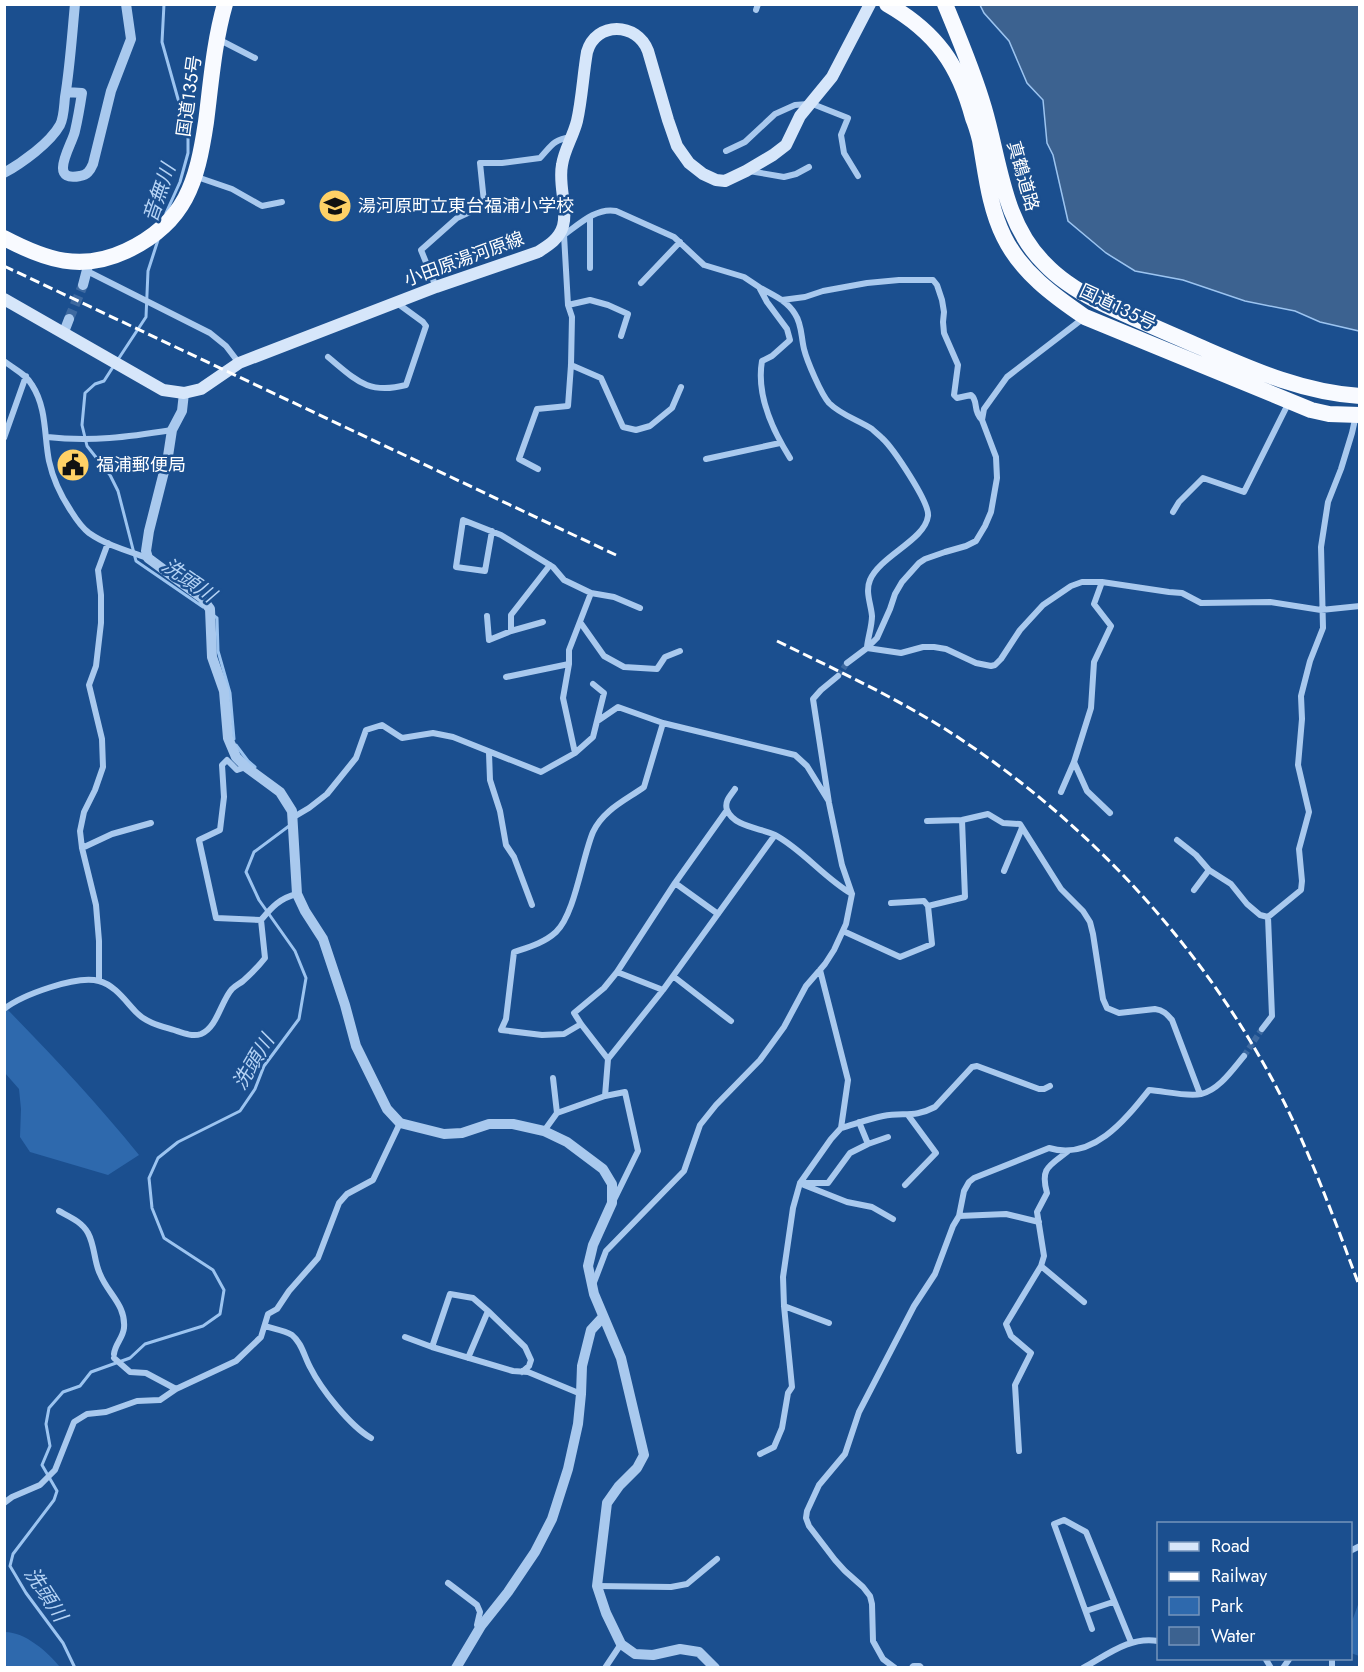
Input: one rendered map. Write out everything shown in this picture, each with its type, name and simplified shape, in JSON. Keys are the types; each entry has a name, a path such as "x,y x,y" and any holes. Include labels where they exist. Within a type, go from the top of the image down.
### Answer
{"highway":[{"name":"国道135号","path":"4,238 52,259 88,267 120,254 153,235 169,221 181,206 196,176 203,142 217,38 225,4"},
{"name":"国道135号","path":"887,4 914,21 931,37 958,73 979,136 990,199 998,224 1009,245 1038,281 1085,317 1311,410 1329,414 1358,414"},
{"name":"真鶴道路","path":"945,4 984,108 1007,200 1015,220 1032,250 1053,273 1097,301 1253,370 1306,388 1355,396"}],"main road":[{"path":"562,234 564,219 562,165 577,121 589,48 601,33 612,29 624,29 638,35 646,45 674,139 685,158 703,174 716,180 728,180 777,153 786,145 800,116 832,77 870,4"},
{"name":"小田原湯河原線","path":"184,393 201,389 239,363 436,287 538,252 562,234"},
{"path":"4,299 163,390 184,393"}],"street":[{"path":"4,173 24,162 55,131 62,118 75,4"},
{"path":"66,92 82,93 75,134 62,168 65,174 77,177 89,172 93,164 111,91 129,47 132,34 126,4"},
{"path":"217,38 255,57"},
{"path":"726,151 745,142 775,114 795,105 809,104 848,118 842,135 844,153 858,176"},
{"path":"436,287 421,250 457,218 483,206 480,162 501,164 540,158 551,144 572,137"},
{"path":"746,171 784,177 809,167"},
{"path":"196,176 232,189 262,206 282,202"},
{"path":"538,470 519,459 537,409 568,406 572,317 568,305 562,234 606,210 616,211 674,237 704,266 744,277 782,300 795,313 804,351 826,400 883,438 927,507 928,516 924,525 906,545 888,558 871,578 868,591 872,616 867,648"},
{"path":"590,217 590,267"},
{"path":"641,283 680,242"},
{"path":"83,285 88,267 210,333 226,346 239,363"},
{"path":"782,300 805,297 858,284 899,280 933,280 937,285 944,312 944,333 958,365 954,395 957,398 974,397 976,412 994,448 997,468 991,512 976,541 925,559 913,569 895,594 877,638 846,663"},
{"path":"759,287 787,329 790,340 772,357 762,361 761,370 767,410 780,443 790,458"},
{"path":"568,305 590,300 628,314 621,336"},
{"path":"328,357 364,386 385,389 406,385 426,326 396,303"},
{"path":"982,420 984,409 1007,377 1085,317"},
{"path":"64,332 69,319"},
{"path":"4,361 26,376 36,392 41,404 49,459 55,481 80,525 89,533 108,543 148,558 202,598 210,609 212,657 224,692 228,738 236,757 280,792 292,811 297,894 304,911 323,939 356,1046 387,1109 400,1123 444,1134 462,1133 489,1124 513,1124 544,1131 567,1142 603,1169 612,1184 612,1203"},
{"path":"571,365 601,378 623,427 636,430 650,426 672,408 681,387"},
{"path":"4,438 26,376"},
{"path":"148,558 146,551 148,531 168,456 172,430 182,411 184,393"},
{"path":"1173,512 1179,502 1203,478 1244,492 1289,401"},
{"path":"1268,917 1301,890 1299,849 1309,812 1298,765 1302,719 1301,696 1310,662 1323,628 1321,547 1328,502 1358,414"},
{"path":"47,437 77,440 119,438 172,430"},
{"path":"706,459 780,443"},
{"path":"492,531 484,571 456,567 463,520 492,531 501,535 550,565 564,580 591,593 614,597 640,608"},
{"path":"99,981 96,905 82,848 81,831 84,812 103,767 102,739 89,685 96,666 101,623 98,570 108,543"},
{"path":"511,631 511,615 550,565"},
{"path":"867,648 901,653 923,647 934,647 945,649 976,663 991,666 1001,659 1020,630 1043,605 1071,586 1082,582 1102,582 1182,593 1201,603 1270,602 1321,610 1359,606"},
{"path":"1061,792 1074,762 1091,708 1094,662 1111,626 1094,604 1102,582"},
{"path":"575,753 563,698 569,650 591,593"},
{"path":"487,615 489,640 543,622"},
{"path":"579,622 604,656 624,667 657,669 665,657 680,651"},
{"path":"506,677 569,664"},
{"path":"593,1286 606,1251 684,1171 700,1125 716,1105 760,1060 784,1027 806,986 834,950 843,932 852,894 842,865 829,803 813,699 837,676"},
{"path":"292,818 327,794 356,758 366,730 382,725 402,738 433,733 453,737 541,772 575,753 593,737 604,693 592,684"},
{"path":"598,720 618,707 663,723 795,755 807,766 829,803"},
{"path":"581,1024 564,1034 542,1035 501,1030 506,1019 514,952 539,943 557,931 567,914 593,832 614,807 644,787 663,723"},
{"path":"489,753 490,780 500,811 506,844 514,857 532,905"},
{"path":"246,767 237,771 226,760 222,765 224,797 220,830 199,840 216,918 261,920"},
{"path":"1074,762 1087,790 1110,813"},
{"path":"608,1059 574,1013 604,988 617,972 675,883 727,810 727,800 735,789"},
{"path":"727,810 737,821 775,835 788,843 838,886 852,894"},
{"path":"927,821 962,820 988,814 1003,823 1020,824 1061,889 1083,911 1090,922 1103,999 1107,1008 1119,1013 1160,1009 1168,1014 1200,1094"},
{"path":"928,906 965,897 962,820"},
{"path":"82,848 112,834 151,823"},
{"path":"1004,871 1022,828"},
{"path":"605,1096 608,1059 663,990 775,835"},
{"path":"1177,840 1196,855 1209,870 1231,884 1247,904 1260,915 1268,917"},
{"path":"1194,890 1209,870"},
{"path":"675,883 718,914"},
{"path":"4,1009 45,988 77,981 99,981 111,987 138,1014 153,1023 189,1035 201,1034 209,1029 232,989 258,968 265,958 261,920 274,904 285,897 297,894"},
{"path":"843,932 900,957 932,944 928,906 924,901 891,903"},
{"path":"1262,1029 1272,1016 1268,917"},
{"path":"820,970 848,1080 841,1128"},
{"path":"617,972 663,990"},
{"path":"673,976 731,1021"},
{"path":"895,1668 883,1659 873,1641 870,1596 835,1560 809,1526 806,1518 807,1511 819,1485 844,1454 859,1412 914,1306 935,1274 959,1216 964,1191 969,1182 1049,1148 1067,1151 1095,1143 1128,1116 1149,1090 1190,1094 1209,1091 1244,1056"},
{"path":"760,1454 774,1447 782,1428 788,1393 792,1387 783,1277 793,1208 800,1184 831,1139 841,1128 859,1122 885,1116 922,1114 935,1107 972,1067 977,1066 1039,1089 1050,1086"},
{"path":"553,1078 557,1113"},
{"path":"544,1131 557,1113 605,1096 625,1092 638,1150 593,1245 588,1266 594,1294 621,1358 644,1455 607,1503 597,1586 606,1613 621,1644 635,1654 653,1655 680,1649 699,1653 715,1668"},
{"path":"905,1185 936,1153 908,1115"},
{"path":"859,1122 867,1144"},
{"path":"4,1503 40,1485 55,1470 74,1422 87,1414 106,1412 137,1401 160,1400 176,1389 236,1360 261,1338 268,1314 277,1309 289,1291 318,1258 339,1203 347,1194 373,1180 400,1123"},
{"path":"800,1184 828,1183 850,1153 888,1137"},
{"path":"1019,1451 1015,1385 1031,1353 1011,1336 1006,1324 1041,1266 1044,1256 1037,1212 1047,1193 1043,1180 1047,1168 1067,1151"},
{"path":"800,1184 847,1202 872,1208 893,1219"},
{"path":"59,1211 79,1222 88,1234 99,1273 107,1289 122,1307 124,1328 114,1356 130,1372 146,1373 176,1389"},
{"path":"959,1216 1006,1214 1039,1222"},
{"path":"1041,1266 1084,1302"},
{"path":"432,1347 450,1293 473,1298 525,1347 531,1360 529,1366 522,1372"},
{"path":"784,1306 830,1323"},
{"path":"468,1358 488,1311"},
{"path":"456,1668 480,1626 508,1592 535,1552 552,1519 568,1469 578,1424 582,1366 591,1330 603,1317"},
{"path":"265,1326 285,1331 293,1336 303,1349 317,1380 346,1416 371,1438"},
{"path":"405,1337 513,1371 528,1372 581,1394"},
{"path":"1092,1629 1054,1524 1064,1520 1086,1532 1131,1642"},
{"path":"597,1586 671,1587 687,1584 717,1559"},
{"path":"448,1583 477,1605 480,1612 477,1625 480,1626"},
{"path":"1086,1611 1113,1602"},
{"path":"1083,1668 1131,1642 1148,1639 1157,1641"},
{"path":"605,1668 621,1644"},
{"path":"914,1668 919,1668"}],"green space":[{"path":"5,1007 74,1079 139,1155 108,1175 30,1152 20,1137 19,1089 5,1073"},
{"path":"1359,1602 1360,1656 1352,1653 1352,1621"},
{"path":"5,1632 28,1639 43,1649 60,1667 5,1667"}],"water":[{"path":"980,5 1359,5 1359,331 1320,322 1295,311 1245,301 1183,280 1135,271 1106,253 1068,221 1053,155 1047,143 1043,100 1027,83 1009,41 984,13"}],"waterway":[{"name":"音無川","path":"164,4 162,42 178,99 188,124 188,153 180,182 166,213"},
{"name":"音無川","path":"117,361 146,317 148,271 158,240"},
{"name":"洗頭川","path":"113,367 104,381 95,384 85,393 82,425 87,446 110,475 118,491 136,561 203,607"},
{"name":"洗頭川","path":"213,615 217,618 218,651 230,693 234,739"},
{"name":"洗頭川","path":"236,745 255,767"},
{"name":"洗頭川","path":"75,1668 63,1643 26,1593 10,1566 13,1554 54,1500 57,1491 42,1465 50,1446 46,1424 49,1408 63,1392 80,1386 91,1372 130,1358 145,1344 203,1326 220,1314 224,1290 213,1270 164,1238 152,1208 149,1178 158,1158 178,1142 240,1111 255,1089 264,1066 299,1019 306,978 295,951 259,900 246,872 254,852 289,826"}],"tunnel":[{"path":"69,319 83,285"},
{"path":"838,676 847,663"},
{"path":"1244,1056 1262,1029"}],"railway":[{"path":"4,266 616,555"},
{"path":"777,641 898,702 968,744 1017,779 1064,818 1108,859 1149,904 1224,1000 1256,1051 1306,1149 1360,1288"}],"place":[{"name":"湯河原町立東台福浦小学校","path":"335,206"},
{"name":"福浦郵便局","path":"73,465"}]}
